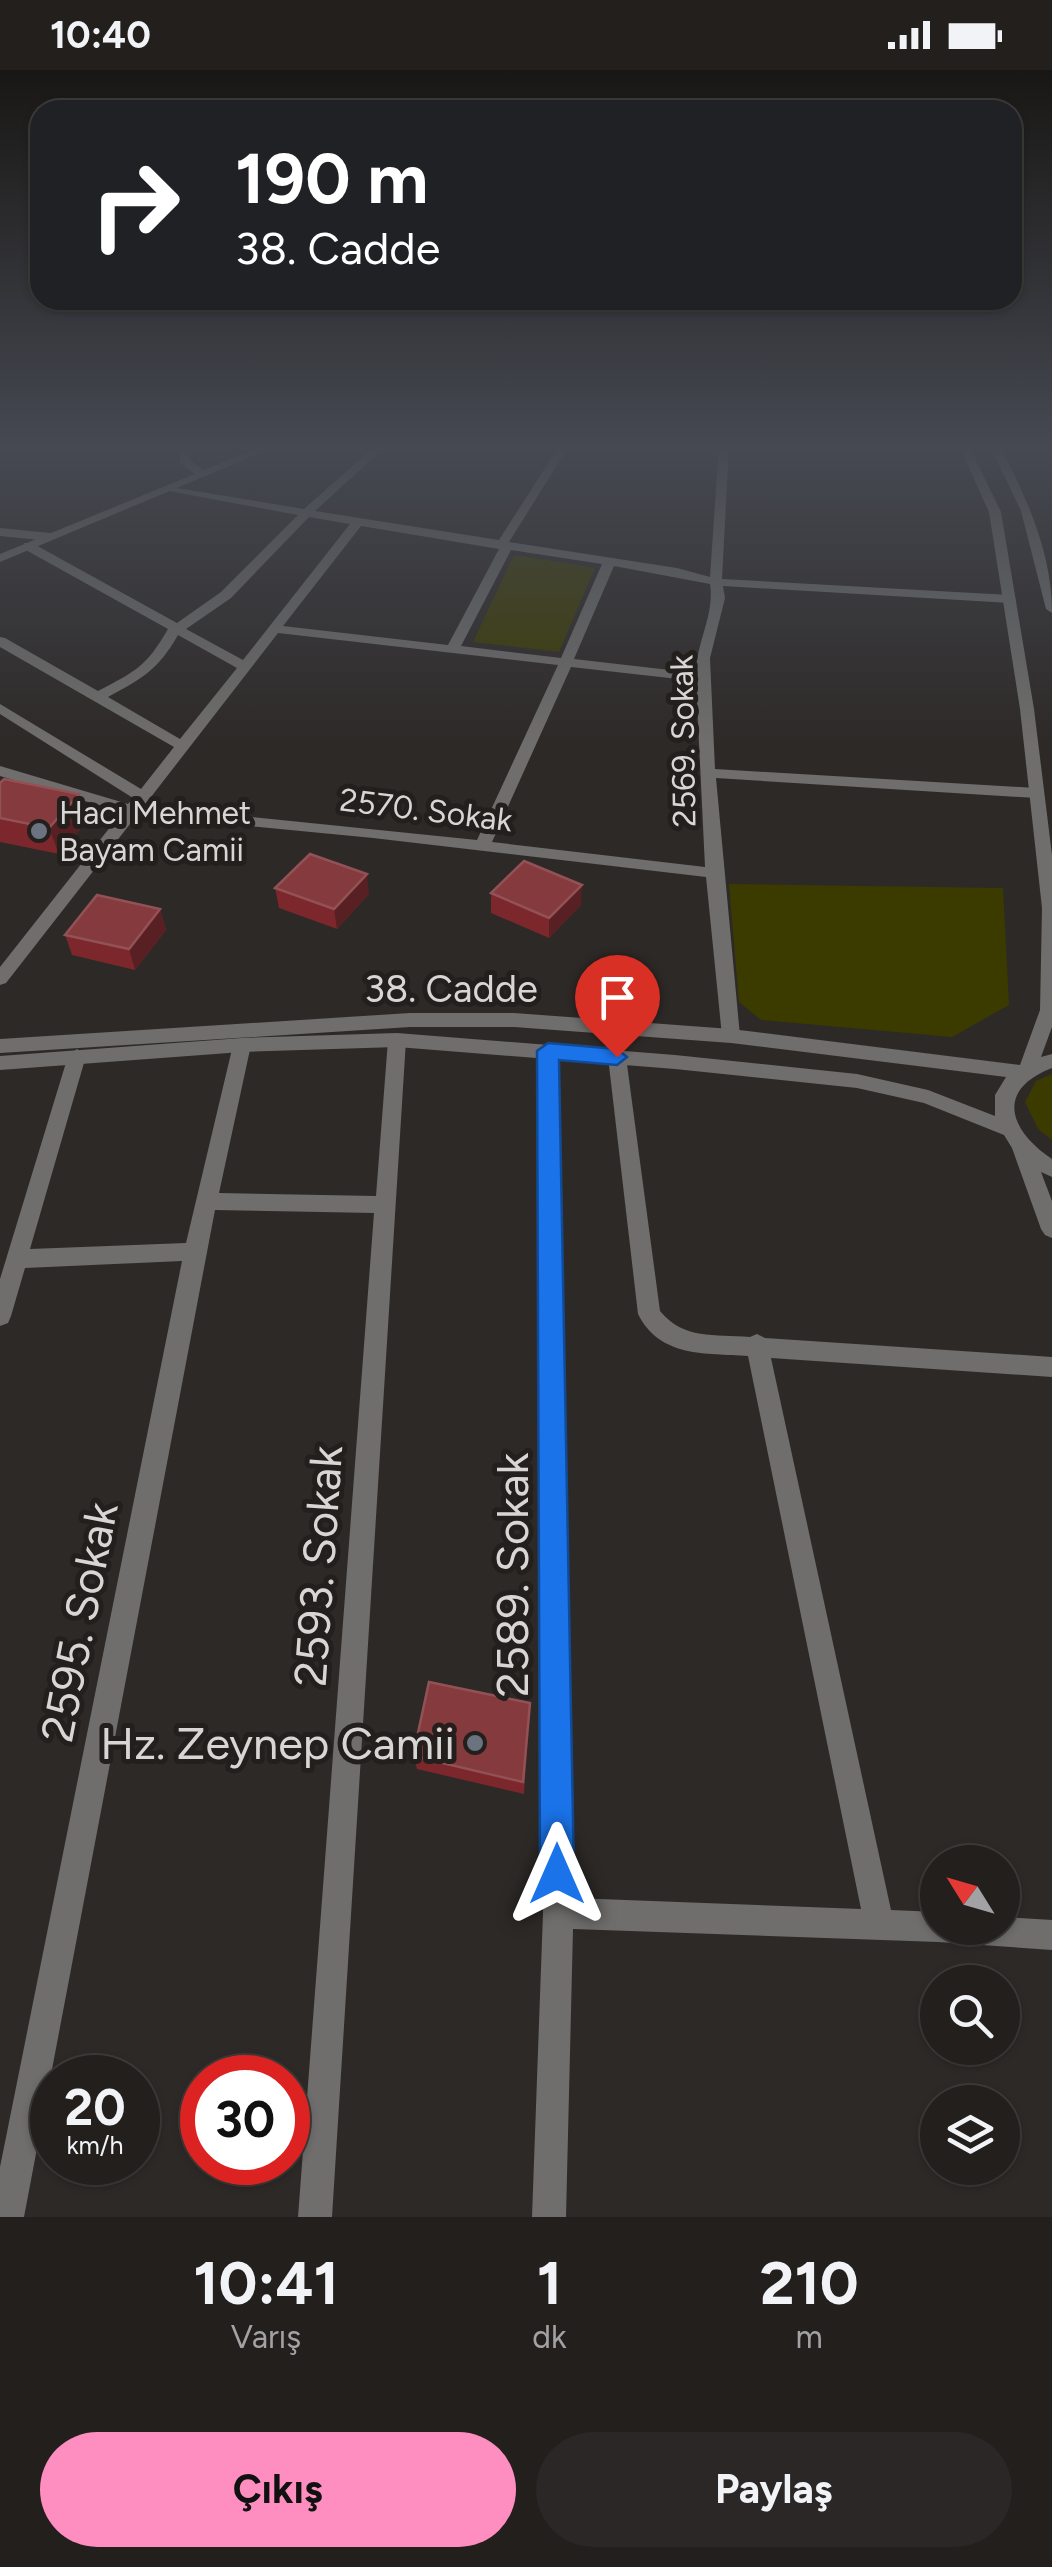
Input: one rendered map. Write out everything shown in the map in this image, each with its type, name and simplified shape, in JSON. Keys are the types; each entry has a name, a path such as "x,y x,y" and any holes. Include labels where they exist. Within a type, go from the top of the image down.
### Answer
{"street":[{"path":"28,546 244,666"},
{"path":"0,558 28,546"},
{"path":"98,698 146,670 159,658 174,630 226,596 275,546"},
{"path":"0,979 339,546"},
{"path":"452,650 504,546"},
{"path":"505,546 677,572 716,582 1010,599"},
{"name":"2569. Sokak","path":"718,546 719,598 703,658 714,873 731,1036"},
{"path":"1001,546 1050,908 1049,1010 1025,1069 1003,1096 1008,1128 1022,1148 1052,1230"},
{"path":"1036,546 1051,600"},
{"path":"482,846 551,688 568,662 609,562"},
{"path":"274,630 704,678"},
{"path":"0,641 180,746"},
{"name":"2570. Sokak","path":"0,708 136,803 714,873"},
{"path":"0,770 136,803"},
{"path":"711,773 1036,793"},
{"name":"38. Cadde","path":"0,1046 410,1020 514,1020 731,1036 1025,1069"},
{"name":"38. Cadde","path":"0,1064 242,1045 397,1040 856,1081 928,1098 1008,1128"},
{"name":"2593. Sokak","path":"315,2217 397,1040"},
{"name":"2595. Sokak","path":"6,2217 195,1252 242,1045"},
{"name":"2589. Sokak","path":"548,1051 558,1912 549,2217"},
{"path":"0,1316 12,1250 76,1056"},
{"path":"617,1057 649,1314 663,1331 684,1342 1052,1367"},
{"path":"1025,1069 1052,1060"},
{"path":"1022,1148 1052,1169"},
{"path":"206,1201 386,1205"},
{"path":"12,1250 195,1252"},
{"path":"756,1344 879,1923"},
{"path":"558,1912 920,1926"},
{"path":"1020,1933 1052,1935"}],"shaded area":[{"path":"514,555 595,568 559,652 473,642"},
{"path":"729,884 1003,888 1009,1005 952,1037 761,1020 739,1002"},
{"path":"1052,1074 1052,1140 1038,1129 1025,1102 1036,1081"}],"building":[{"path":"4,779 79,794 49,828 0,818 0,783"},
{"path":"310,854 367,874 334,909 275,888"},
{"path":"524,861 582,885 549,918 491,893"},
{"path":"97,895 160,909 129,949 65,935"},
{"name":"Hz. Zeynep Camii","path":"429,1682 530,1703 523,1782 413,1756"}],"place":[{"name":"Hacı Mehmet Bayam Camii","path":"39,831"},
{"name":"Hz. Zeynep Camii","path":"475,1743"}],"route":[{"path":"557,1874 548,1051 617,1057"}]}
